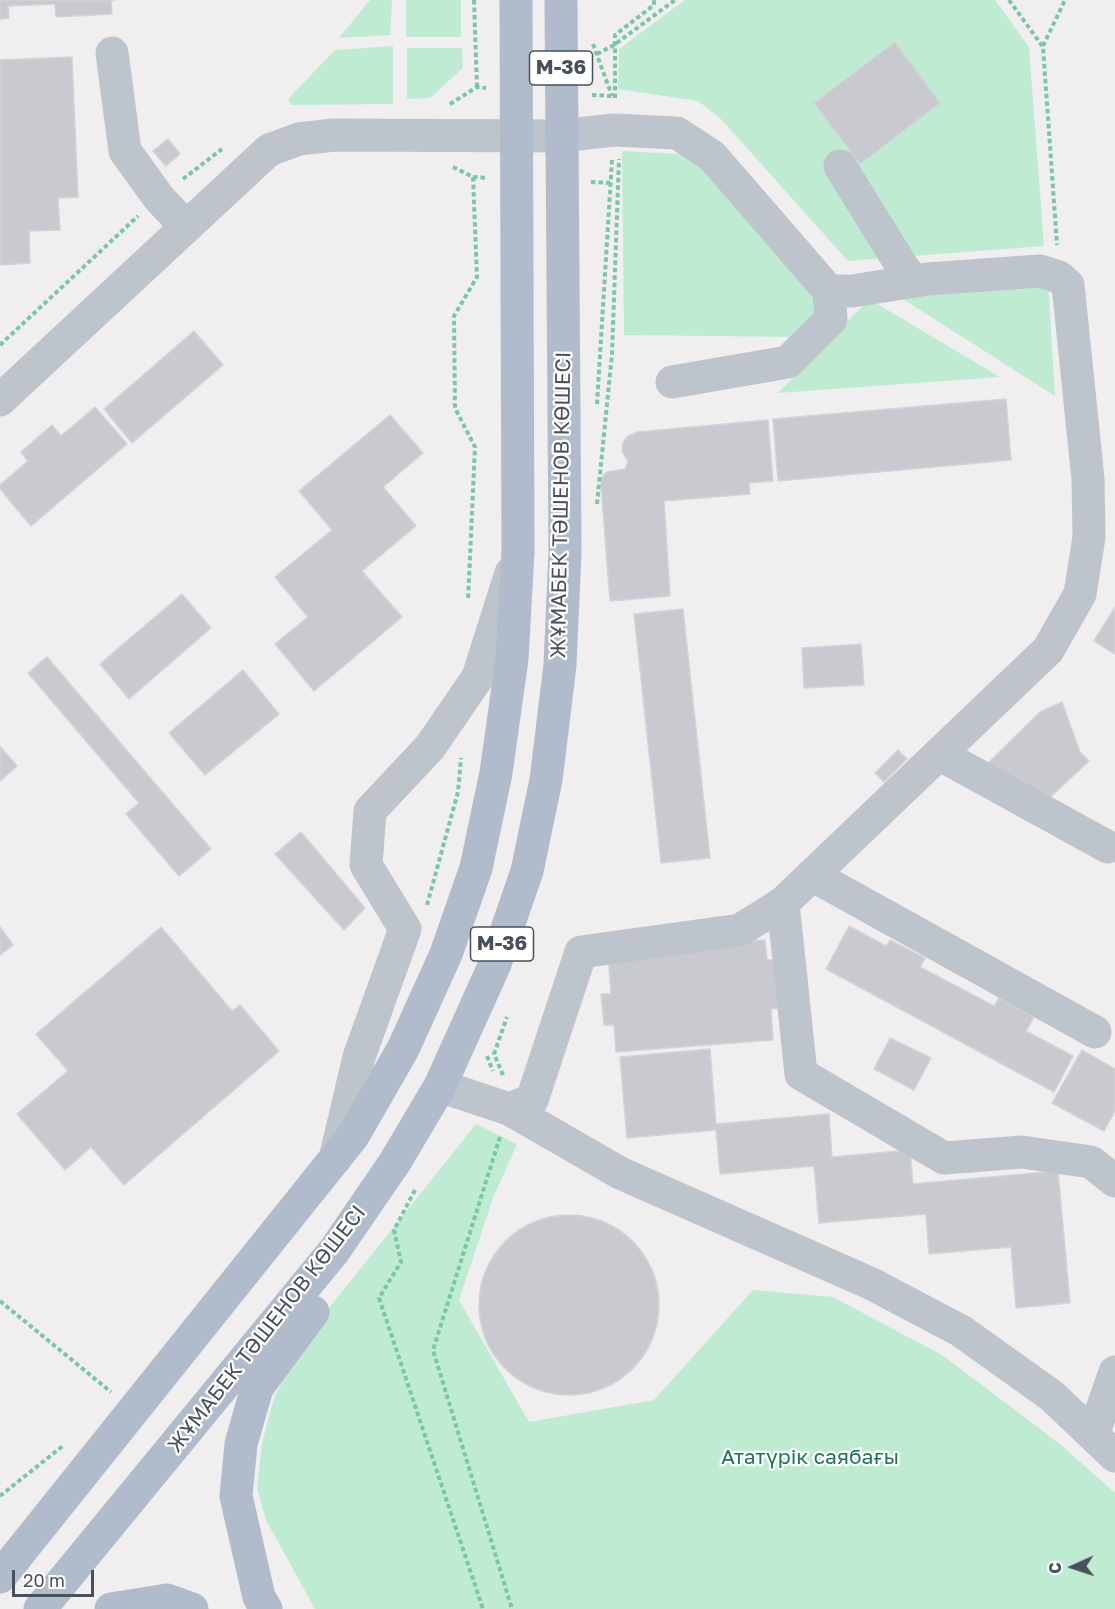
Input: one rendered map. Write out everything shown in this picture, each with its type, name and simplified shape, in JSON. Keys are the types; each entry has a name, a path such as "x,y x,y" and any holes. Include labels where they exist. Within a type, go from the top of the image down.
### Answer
{"main road":[{"name":"ЖҰМАБЕК ТӘШЕНОВ КӨШЕСІ","path":"0,1577 353,1136 403,1049 446,954 476,868 496,773 512,659 518,551 516,0"},
{"name":"ЖҰМАБЕК ТӘШЕНОВ КӨШЕСІ","path":"40,1609 334,1251 395,1162 440,1086 495,964 524,881 549,757 560,664 566,552 561,0"},
{"path":"266,1609 260,1597 236,1496 241,1444 257,1388 387,1210 440,1086"},
{"path":"111,1609 166,1600 192,1609"}],"street":[{"path":"112,53 125,151 159,198 186,227"},
{"path":"0,400 269,150 299,139 334,135 516,134 561,136 613,130 677,133 712,156 829,291 831,319 788,362 672,382"},
{"path":"840,166 903,268 914,281"},
{"path":"509,1109 532,1100 581,952 740,930 783,903 1048,650 1080,594 1089,537 1088,479 1068,285 1059,277 1040,271 914,281 852,291 829,291"},
{"path":"335,1159 359,1057 405,929 366,865 370,811 430,747 478,677 518,551"},
{"path":"939,754 1108,848"},
{"path":"812,875 1095,1032"},
{"path":"783,903 801,1074 944,1158 1022,1152 1091,1162 1115,1181"},
{"path":"440,1086 509,1109 620,1173 872,1284 962,1331 1052,1396 1104,1445"},
{"path":"1104,1445 1115,1372"}],"path":[{"path":"474,0 477,87"},
{"path":"597,54 614,45 675,0"},
{"path":"1009,0 1043,47"},
{"path":"1059,277 1043,47 1065,0"},
{"path":"590,35 612,96"},
{"path":"509,1109 433,1350 512,1609"},
{"path":"421,1180 394,1230 401,1262 379,1299 483,1609"},
{"path":"0,1301 112,1393"}],"green space":[{"path":"370,0 392,0 390,35 339,38"},
{"path":"406,0 461,0 461,37 406,37"},
{"path":"685,0 995,0 1029,47 1044,246 848,261 720,118 698,101 618,89 619,49"},
{"path":"393,46 393,104 291,105 288,99 335,50"},
{"path":"407,48 462,48 463,68 430,98 407,99"},
{"path":"622,151 700,155 822,306 794,337 624,335"},
{"path":"1048,281 1055,396 895,294"},
{"path":"869,299 1000,377 778,393"},
{"name":"Ататүрік саябағы","path":"476,1124 517,1144 493,1198 459,1300 529,1422 654,1400 753,1290 833,1297 942,1355 1060,1444 1115,1493 1115,1609 315,1609 266,1520 257,1488 262,1443 275,1395 317,1323"}],"building":[{"path":"0,0 111,0 112,14 56,17 55,4 8,6 9,18 0,19"},
{"path":"895,42 940,103 860,164 814,103"},
{"path":"72,57 78,197 58,198 60,230 29,231 30,263 0,265 0,60"},
{"path":"168,139 180,154 166,166 153,151"},
{"path":"194,331 223,365 132,443 104,409"},
{"path":"1006,399 1011,460 778,481 773,419"},
{"path":"95,407 127,444 31,526 0,489 0,485 28,461 21,452 52,425 61,436"},
{"path":"390,415 423,453 383,487 416,526 362,571 402,617 314,691 275,644 308,617 275,577 332,530 299,491"},
{"path":"768,420 773,481 749,483 750,494 664,501 670,596 610,601 601,485 602,477 607,472 625,469 628,462 622,451 623,443 628,436 638,432"},
{"path":"182,594 211,628 129,699 100,664"},
{"path":"1115,607 1115,654 1094,641"},
{"path":"683,609 710,858 661,863 634,614"},
{"path":"861,644 864,685 804,688 802,648"},
{"path":"47,657 211,849 179,876 126,814 139,803 28,673"},
{"path":"243,670 279,714 205,775 169,733"},
{"path":"1062,702 1080,752 1089,761 1043,804 982,769 1040,712"},
{"path":"0,746 17,766 0,781"},
{"path":"898,750 907,759 884,782 875,773"},
{"path":"301,832 365,908 344,930 275,854"},
{"path":"849,926 886,946 890,940 925,958 920,967 994,1006 999,998 1034,1017 1026,1031 1073,1056 1054,1092 826,969"},
{"path":"0,927 13,945 0,955"},
{"path":"161,927 232,1011 240,1005 279,1051 124,1185 91,1147 65,1170 17,1114 68,1071 36,1034"},
{"path":"765,940 767,960 775,960 779,1008 771,1009 773,1040 616,1052 614,1025 604,1025 601,994 611,994 608,952"},
{"path":"890,1038 931,1058 914,1090 874,1069"},
{"path":"710,1049 716,1124 829,1114 832,1157 910,1150 913,1184 1058,1171 1070,1303 1016,1308 1011,1247 929,1254 926,1214 819,1223 814,1166 720,1174 716,1130 627,1138 620,1057"},
{"path":"1082,1050 1115,1069 1115,1111 1104,1131 1052,1103"},
{"path":"569,1215 604,1222 633,1241 652,1270 659,1305 652,1340 633,1369 604,1388 569,1395 534,1388 505,1369 486,1340 479,1305 486,1270 505,1241 534,1222"}]}
